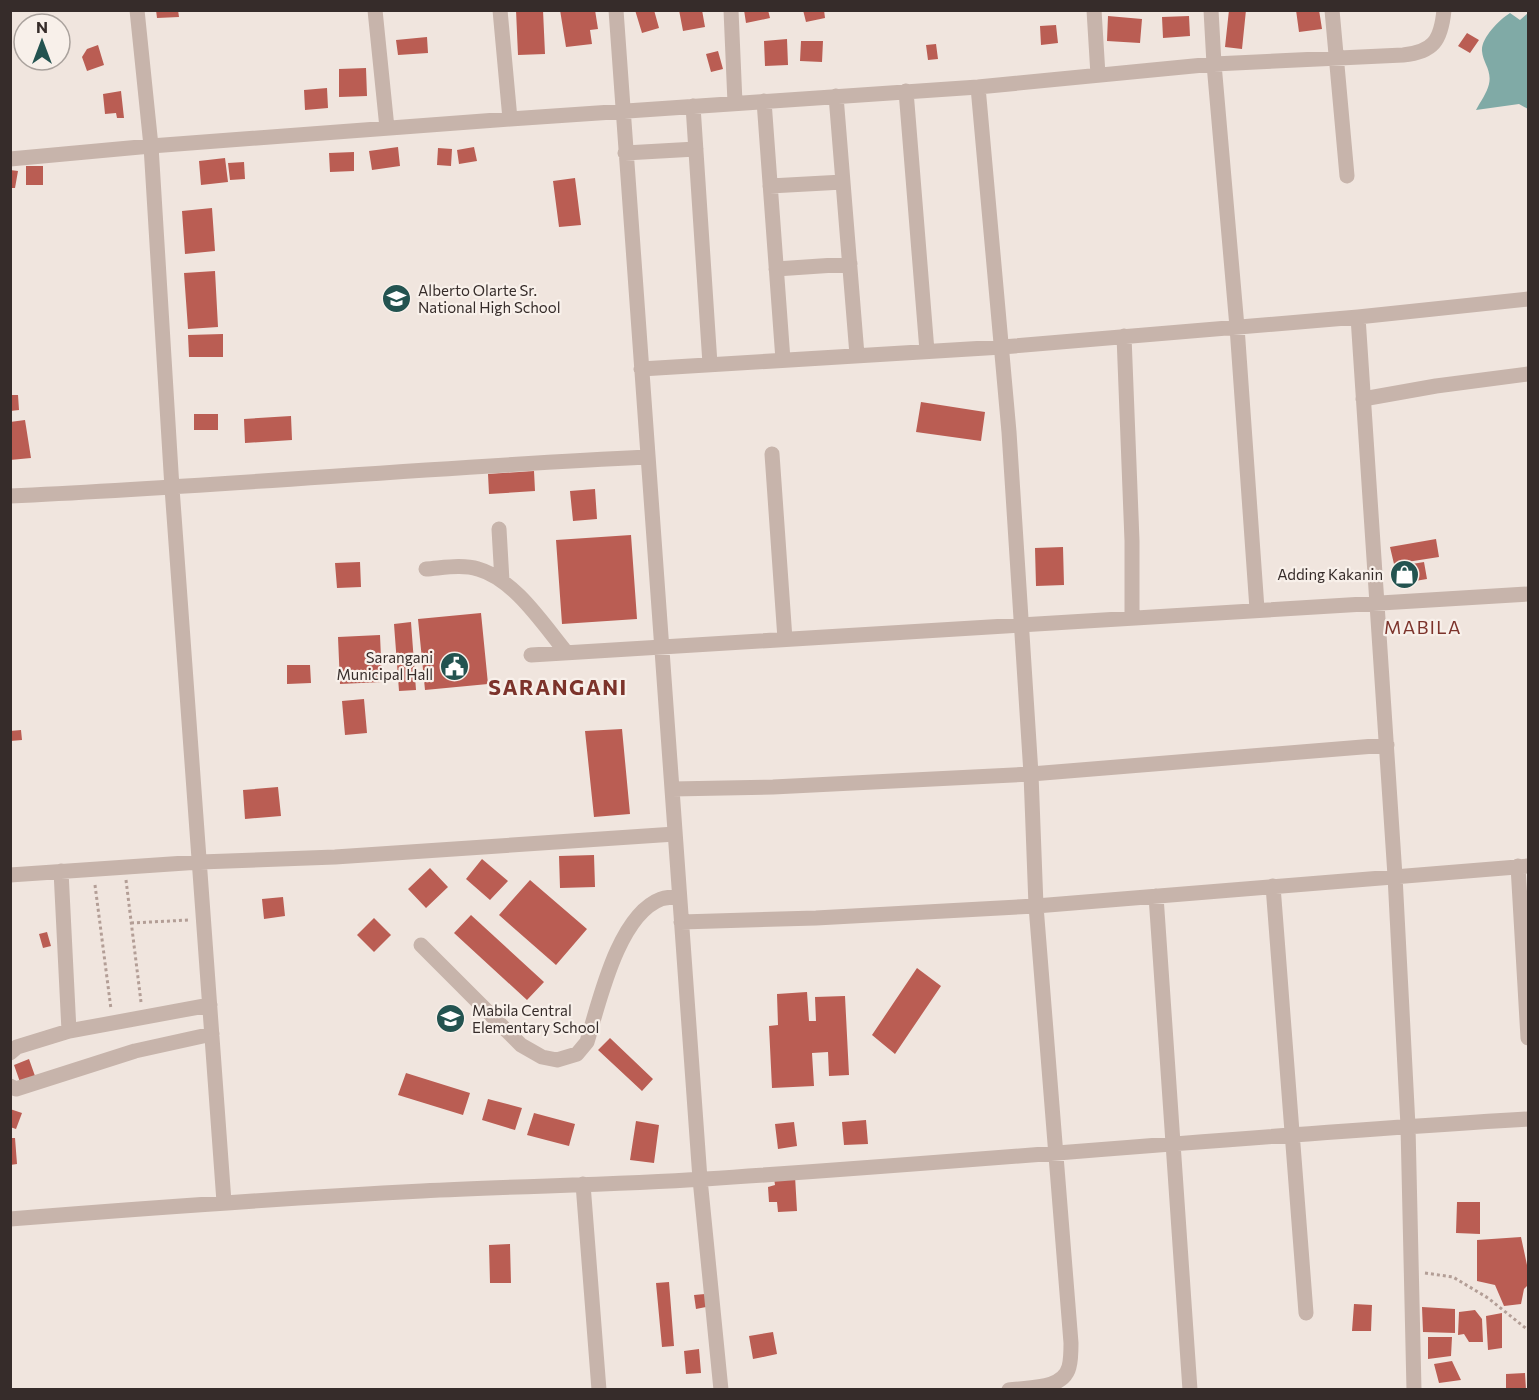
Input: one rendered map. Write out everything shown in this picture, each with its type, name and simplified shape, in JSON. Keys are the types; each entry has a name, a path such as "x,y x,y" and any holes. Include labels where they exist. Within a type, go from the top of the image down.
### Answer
{"street":[{"path":"137,10 151,146 172,488 224,1202"},
{"path":"375,10 387,128"},
{"path":"500,10 510,119"},
{"path":"616,10 700,1179 721,1389"},
{"path":"731,10 735,103"},
{"path":"1094,10 1098,75"},
{"path":"1211,10 1257,609"},
{"path":"1332,10 1347,176"},
{"path":"10,159 622,110 978,87 1214,64 1416,54 1432,47 1446,11"},
{"path":"978,87 1002,347 1031,774 1036,906 1071,1331 1069,1367 1064,1378 1052,1384 1009,1389"},
{"path":"906,92 927,351"},
{"path":"836,96 857,355"},
{"path":"764,101 783,360"},
{"path":"693,106 710,364"},
{"path":"625,153 696,149"},
{"path":"770,186 843,182"},
{"path":"776,269 850,264"},
{"path":"641,369 1002,347 1358,317 1528,299"},
{"path":"1358,317 1395,876 1408,1126 1414,1389"},
{"path":"1124,336 1131,542 1131,618"},
{"path":"1364,399 1436,386 1528,374"},
{"path":"772,454 784,639"},
{"path":"10,496 172,488 473,466 647,457"},
{"path":"499,529 502,581"},
{"path":"426,569 469,567 479,569 502,581 529,608 566,652"},
{"path":"531,655 1528,594"},
{"path":"672,789 795,786 1031,774 1387,745"},
{"path":"10,875 200,862 335,857 675,834"},
{"path":"681,922 816,918 1036,906 1523,866 1528,1038"},
{"path":"61,872 69,1031"},
{"path":"1273,886 1306,1313"},
{"path":"1156,896 1190,1389"},
{"path":"421,945 521,1045 542,1057 557,1060 577,1054 587,1042 618,947 638,916 661,899 680,897"},
{"path":"10,1053 17,1047 69,1031 210,1005"},
{"path":"10,1086 16,1089 135,1051 212,1034"},
{"path":"10,1219 224,1202 700,1179 1528,1119"},
{"path":"583,1184 599,1389"}],"path":[{"path":"125,867 143,1018"},
{"path":"95,869 103,958 113,1023"},
{"path":"131,923 204,919"},
{"path":"1412,1270 1453,1277 1488,1298 1528,1330"}],"water":[{"path":"1510,13 1520,20 1528,13 1528,109 1519,104 1476,110 1487,91 1490,79 1482,46 1492,30"}],"building":[{"path":"156,10 178,10 179,17 157,18"},
{"path":"516,10 543,10 545,54 518,55"},
{"path":"560,10 595,10 598,29 590,30 592,44 566,47"},
{"path":"635,10 654,10 659,28 642,33"},
{"path":"679,10 702,10 705,27 683,31"},
{"path":"744,10 768,10 770,18 746,23"},
{"path":"803,10 824,10 825,18 806,22"},
{"path":"1229,10 1246,10 1242,49 1225,47"},
{"path":"1296,10 1319,10 1322,29 1299,32"},
{"path":"1108,16 1142,19 1140,43 1107,41"},
{"path":"1189,16 1190,36 1163,38 1162,17"},
{"path":"1056,25 1058,43 1041,45 1040,26"},
{"path":"1467,33 1479,40 1470,53 1458,46"},
{"path":"427,37 428,53 398,55 396,40"},
{"path":"787,39 788,65 765,66 764,41"},
{"path":"801,41 823,41 822,62 800,61"},
{"path":"936,44 938,59 928,60 926,45"},
{"path":"98,45 104,65 87,71 82,57 87,49"},
{"path":"718,51 723,69 711,72 706,54"},
{"path":"366,68 367,96 339,97 339,69"},
{"path":"327,88 328,108 305,110 304,90"},
{"path":"121,91 124,118 117,118 116,113 105,114 103,94"},
{"path":"398,147 400,166 372,170 369,151"},
{"path":"474,147 477,161 459,164 457,150"},
{"path":"438,148 452,149 451,166 437,165"},
{"path":"354,152 354,171 330,172 329,153"},
{"path":"225,158 228,182 201,185 199,161"},
{"path":"244,162 245,179 230,180 228,163"},
{"path":"26,166 43,166 43,185 26,185"},
{"path":"10,170 18,171 15,188 10,188"},
{"path":"575,178 581,225 559,227 553,181"},
{"path":"212,208 215,251 185,254 182,211"},
{"path":"215,271 218,327 188,329 184,273"},
{"path":"223,334 223,357 189,357 188,335"},
{"path":"10,395 18,395 19,410 10,411"},
{"path":"921,402 985,412 981,441 916,432"},
{"path":"194,414 218,414 218,430 194,430"},
{"path":"291,416 292,440 245,443 244,419"},
{"path":"25,420 31,458 10,460 10,422"},
{"path":"534,471 535,491 489,494 488,474"},
{"path":"595,489 597,519 573,521 570,491"},
{"path":"631,535 637,619 562,624 556,540"},
{"path":"1436,539 1439,557 1394,564 1390,547"},
{"path":"1063,547 1064,585 1036,586 1035,548"},
{"path":"360,562 361,587 337,588 335,563"},
{"path":"1424,562 1427,579 1415,581 1412,564"},
{"path":"1410,564 1413,581 1398,584 1395,567"},
{"name":"Sarangani Municipal Hall","path":"481,613 488,684 425,690 418,619"},
{"path":"411,622 416,690 399,691 394,624"},
{"path":"380,635 382,682 340,684 338,637"},
{"path":"287,665 310,665 311,683 287,684"},
{"path":"364,699 367,733 345,735 342,701"},
{"path":"622,729 630,814 594,817 585,731"},
{"path":"21,730 22,740 10,741 10,731"},
{"path":"278,787 281,816 245,819 243,790"},
{"path":"594,855 595,887 560,888 559,856"},
{"path":"482,859 508,881 490,900 466,879"},
{"path":"430,868 448,887 426,908 408,889"},
{"path":"530,880 587,929 556,965 499,915"},
{"path":"283,897 285,916 264,919 262,899"},
{"path":"471,915 544,982 527,1000 454,933"},
{"path":"374,918 391,935 374,952 357,935"},
{"path":"47,932 51,946 43,948 39,934"},
{"path":"917,968 941,986 895,1054 872,1035"},
{"path":"807,992 809,1021 816,1021 815,997 845,996 849,1075 829,1076 828,1052 812,1053 814,1086 772,1088 769,1026 778,1025 777,994"},
{"path":"610,1038 653,1079 642,1091 598,1050"},
{"path":"29,1059 35,1076 20,1082 14,1065"},
{"path":"406,1073 470,1093 463,1115 398,1095"},
{"path":"488,1099 522,1108 515,1130 482,1120"},
{"path":"10,1109 22,1113 16,1129 10,1127"},
{"path":"534,1113 575,1124 569,1146 527,1135"},
{"path":"866,1120 868,1144 844,1145 842,1122"},
{"path":"636,1121 659,1125 654,1163 630,1160"},
{"path":"794,1122 797,1146 778,1149 775,1124"},
{"path":"10,1138 15,1138 17,1164 10,1165"},
{"path":"795,1176 797,1211 778,1212 777,1202 769,1202 768,1187 775,1185 774,1178"},
{"path":"1457,1202 1480,1202 1480,1234 1456,1233"},
{"path":"1521,1237 1527,1265 1528,1285 1524,1289 1521,1304 1504,1306 1495,1285 1477,1281 1477,1240"},
{"path":"510,1244 511,1283 490,1283 489,1245"},
{"path":"669,1282 674,1346 662,1347 656,1283"},
{"path":"705,1294 706,1307 696,1309 694,1295"},
{"path":"1354,1304 1372,1305 1371,1331 1352,1331"},
{"path":"1422,1307 1455,1309 1455,1333 1423,1332"},
{"path":"1475,1310 1482,1319 1483,1342 1469,1342 1464,1334 1458,1335 1459,1312"},
{"path":"1502,1313 1502,1348 1488,1350 1486,1316"},
{"path":"773,1332 777,1354 753,1359 749,1336"},
{"path":"1428,1337 1452,1337 1451,1356 1428,1359"},
{"path":"699,1349 701,1373 686,1374 684,1351"},
{"path":"1452,1361 1461,1380 1439,1383 1434,1364"},
{"path":"1525,1373 1526,1390 1506,1390 1506,1374"}],"place":[{"name":"Alberto Olarte Sr. National High School","path":"397,299"},
{"name":"Adding Kakanin","path":"1404,574"},
{"name":"Sarangani Municipal Hall","path":"454,666"},
{"name":"Mabila Central Elementary School","path":"451,1019"}],"district":[{"name":"MABILA","path":"1423,627"},
{"name":"SARANGANI","path":"558,686"}]}
